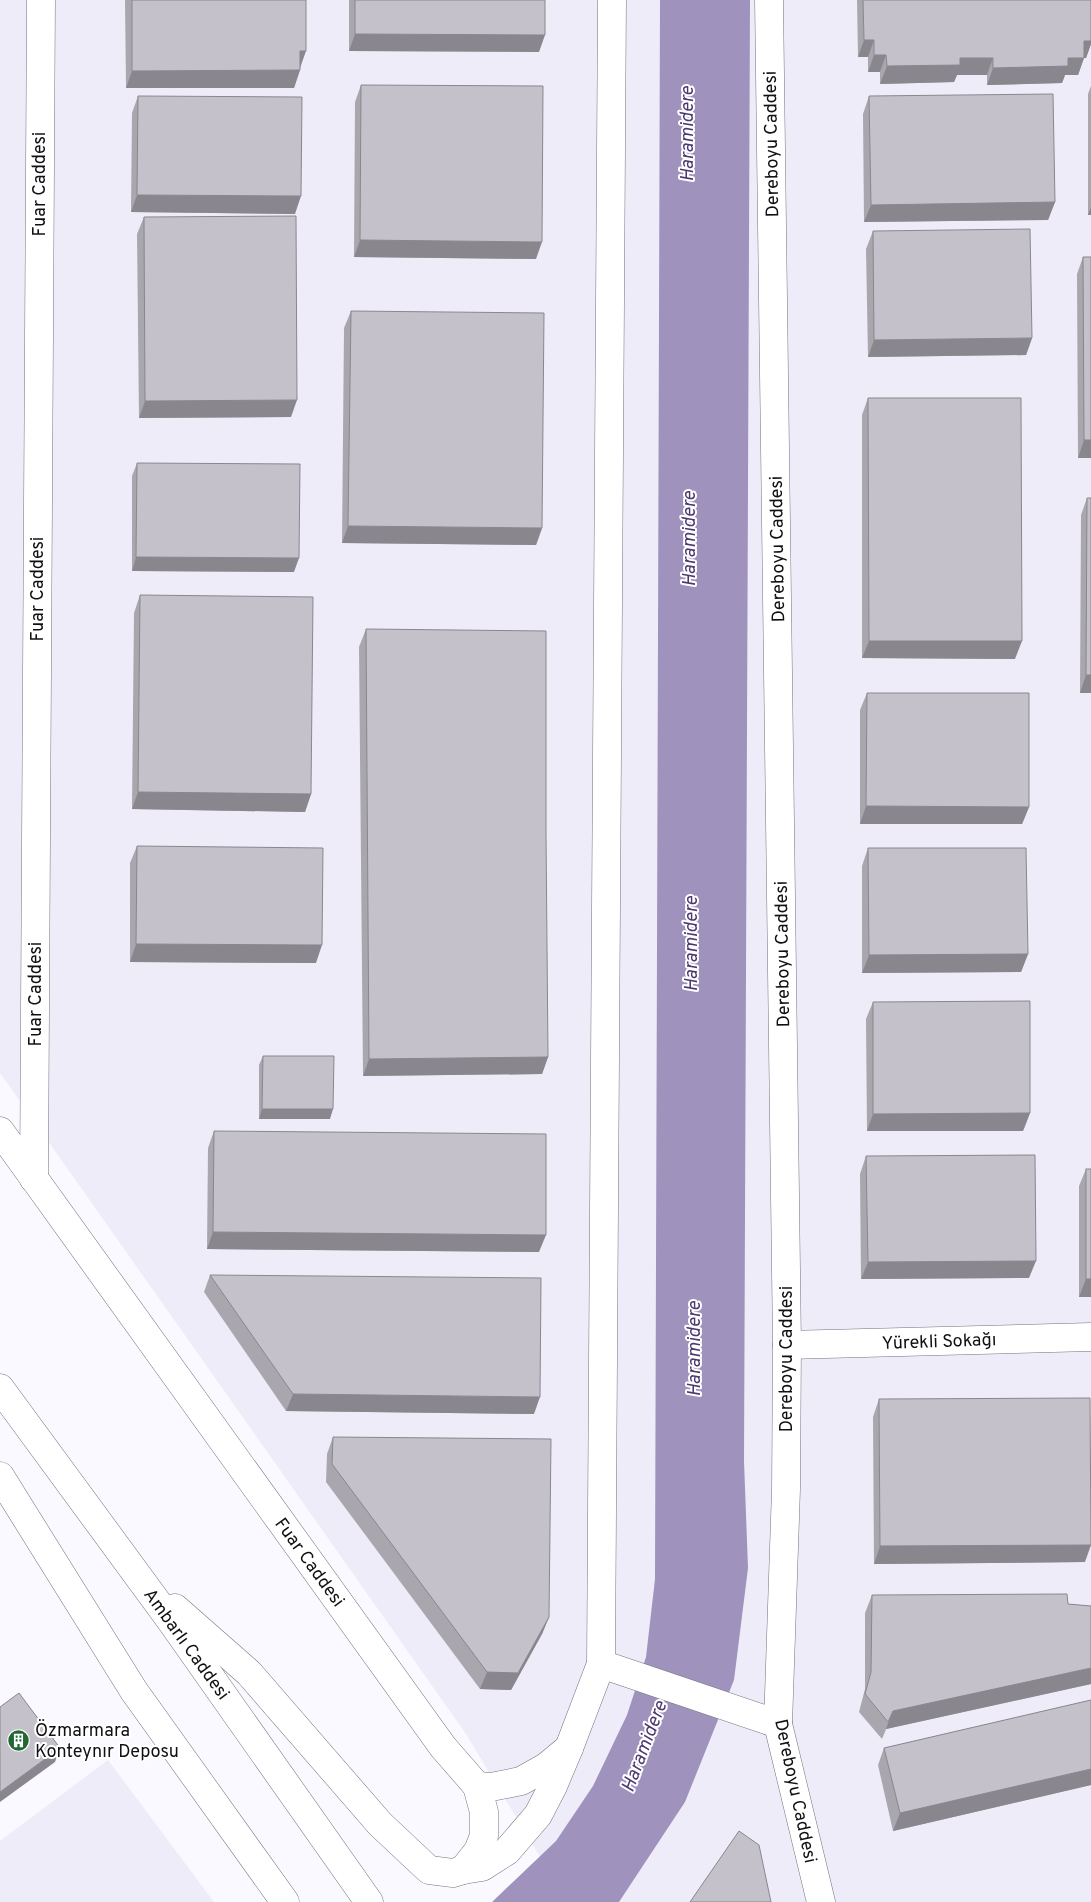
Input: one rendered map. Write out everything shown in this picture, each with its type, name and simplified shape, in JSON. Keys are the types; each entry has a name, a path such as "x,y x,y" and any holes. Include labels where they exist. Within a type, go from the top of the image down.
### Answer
{"street":[{"name":"Fuar Caddesi","path":"34,1179 40,0"},
{"path":"136,1572 249,1673 380,1824 429,1870 453,1873 482,1867 507,1851 538,1815 569,1748 612,1668 612,0"},
{"name":"Dereboyu Caddesi","path":"769,0 788,1345 786,1489 778,1724 821,1902"},
{"name":"Fuar Caddesi","path":"0,1131 443,1748 477,1786"},
{"name":"Yürekli Sokağı","path":"788,1345 1091,1337"},
{"name":"Ambarlı Caddesi","path":"0,1388 136,1572 369,1902"},
{"path":"0,1476 134,1691 285,1902"},
{"path":"612,1668 778,1724"},
{"path":"464,1870 478,1850 484,1836 484,1812 477,1786 491,1787 521,1781 546,1767 569,1748"}],"shaded area":[{"path":"0,0 1091,0 1091,1902 567,1902 466,1734 0,1073"},
{"path":"108,1760 214,1902 0,1902 0,1841"}],"water":[{"name":"Haramidere","path":"660,0 750,0 744,1461 748,1568 734,1680 685,1802 619,1902 492,1902 556,1841 593,1786 627,1715 646,1657 655,1579"}],"building":[{"path":"132,0 306,0 306,51 300,51 300,70 132,71"},
{"path":"355,0 545,0 545,35 355,34"},
{"path":"863,0 1091,0 1091,41 1084,41 1084,58 1068,58 1068,66 993,68 993,58 960,58 960,65 887,66 886,55 874,55 874,40 864,40"},
{"path":"361,85 543,86 542,242 360,240"},
{"path":"1053,94 1055,202 871,205 869,96"},
{"path":"138,96 302,97 301,196 137,195"},
{"path":"296,216 297,400 145,401 144,217"},
{"path":"1030,229 1032,338 874,340 873,231"},
{"path":"1083,257 1091,257 1091,440 1084,440"},
{"path":"351,311 544,313 542,528 348,526"},
{"path":"868,398 1021,398 1022,641 869,641"},
{"path":"137,463 300,464 299,558 136,557"},
{"path":"1087,498 1091,498 1091,675 1086,675"},
{"path":"140,595 313,597 311,794 138,792"},
{"path":"366,629 546,631 548,1057 369,1059"},
{"path":"867,693 1029,693 1029,807 866,806"},
{"path":"137,846 323,848 322,945 136,944"},
{"path":"868,848 1026,848 1028,954 869,955"},
{"path":"1030,1001 1030,1113 873,1114 873,1002"},
{"path":"263,1056 334,1056 333,1109 262,1109"},
{"path":"214,1131 546,1134 546,1235 213,1232"},
{"path":"1035,1155 1036,1261 868,1262 866,1156"},
{"path":"1086,1169 1091,1169 1091,1279 1086,1279"},
{"path":"210,1275 541,1278 540,1397 293,1394"},
{"path":"1090,1398 1091,1545 880,1546 879,1399"},
{"path":"333,1437 551,1439 549,1617 518,1673 487,1672 332,1464"},
{"path":"1067,1594 1068,1604 1091,1606 1091,1668 893,1711 888,1722 865,1694 871,1672 872,1595"},
{"name":"Özmarmara Konteynır Deposu","path":"19,1693 60,1748 0,1792 0,1707"},
{"path":"1091,1700 1091,1769 900,1813 884,1748"},
{"path":"739,1831 759,1845 771,1902 690,1902"}],"place":[{"name":"Özmarmara Konteynır Deposu","path":"19,1740"}]}
